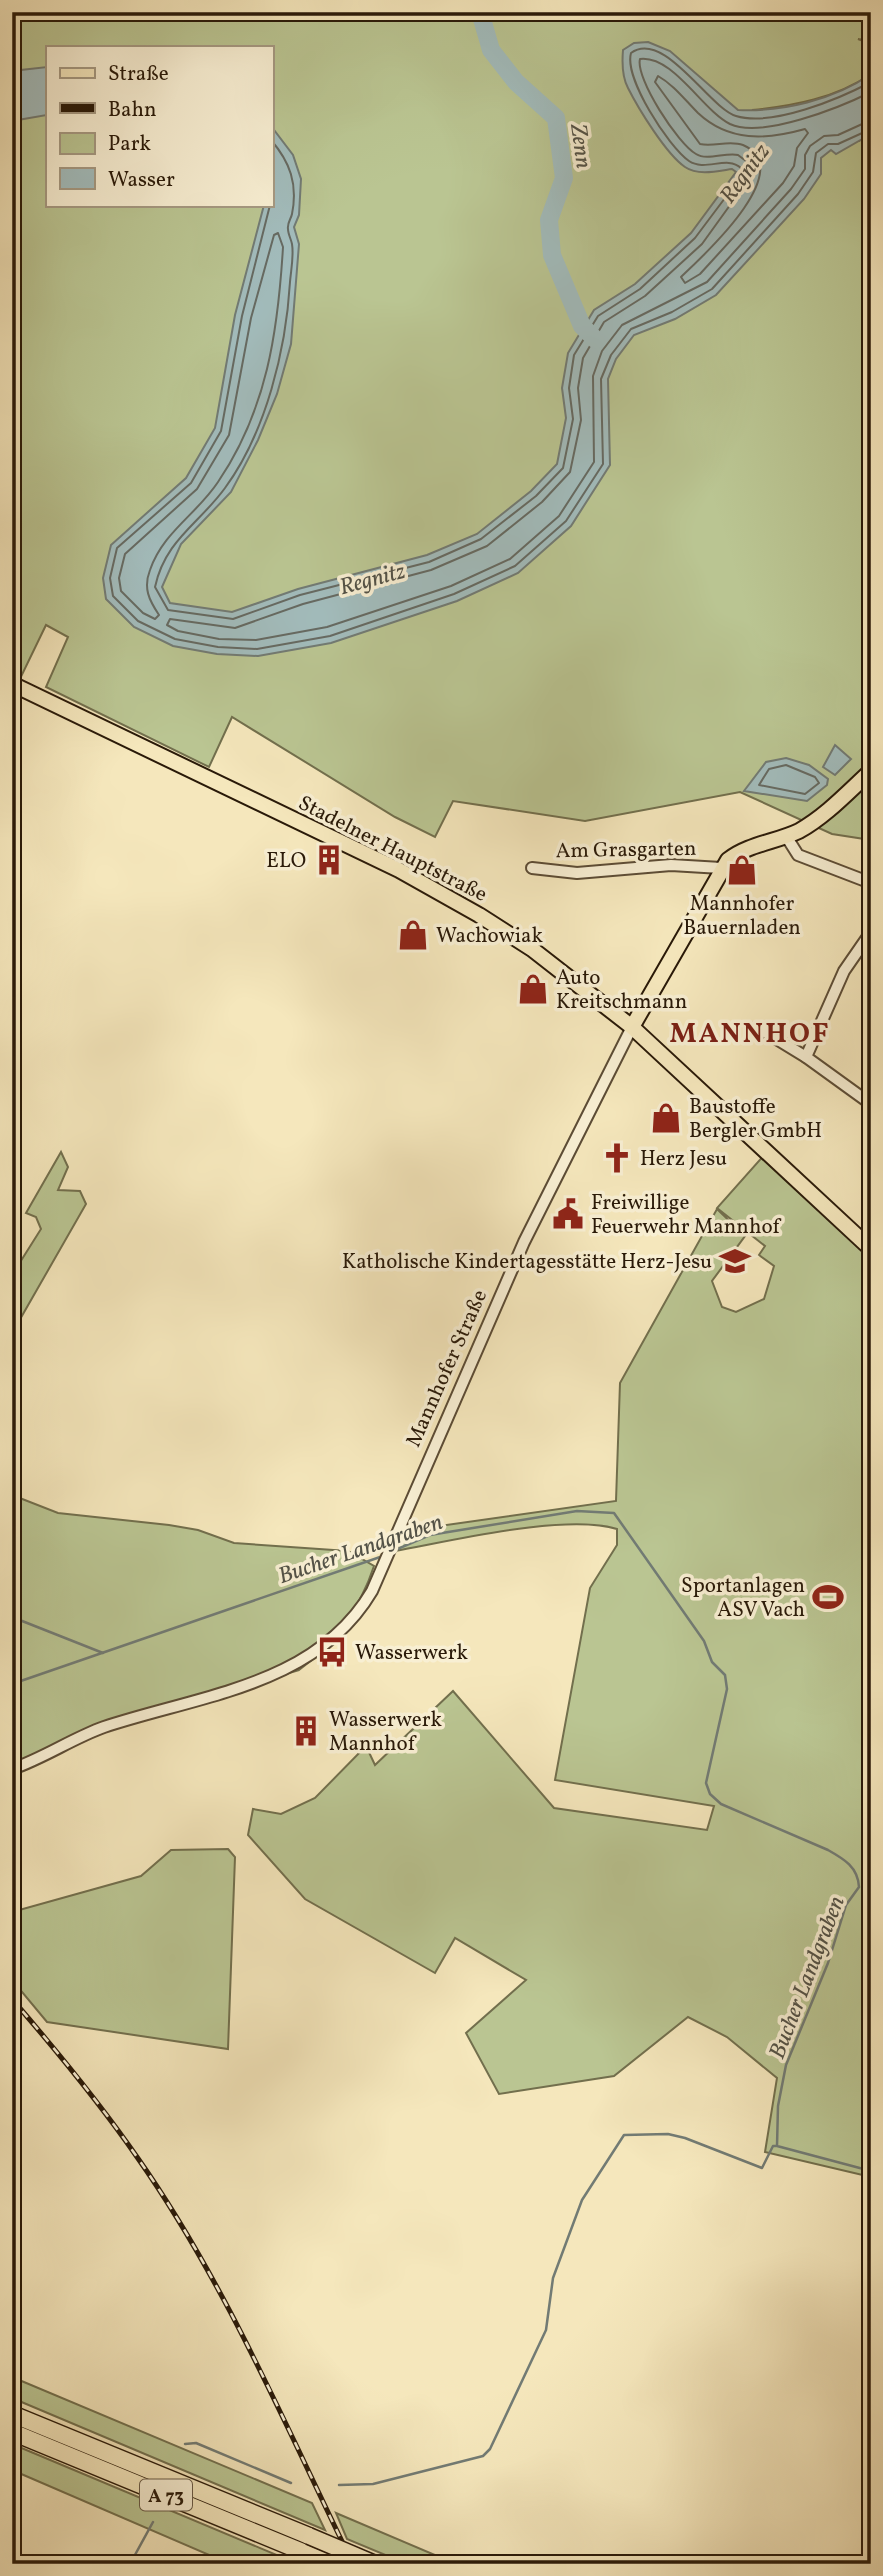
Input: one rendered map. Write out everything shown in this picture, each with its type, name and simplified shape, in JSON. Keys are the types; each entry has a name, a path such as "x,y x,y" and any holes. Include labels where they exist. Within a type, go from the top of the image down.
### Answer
{"highway":[{"name":"A 73","path":"12,2414 375,2564"},
{"name":"A 73","path":"12,2432 326,2561"}],"main road":[{"name":"Stadelner Hauptstraße","path":"12,684 427,885 532,949 632,1027 871,1249"},
{"name":"Mannhofer Straße","path":"632,1027 721,868 736,854 786,836 814,822 871,771"}],"street":[{"path":"786,836 798,855 871,883"},
{"name":"Am Grasgarten","path":"532,868 577,873 671,865 721,868"},
{"path":"806,1056 844,971 871,932"},
{"name":"Mannhofer Straße","path":"12,1769 93,1731 293,1667 320,1651 348,1625 361,1609 380,1572 524,1242 632,1027"},
{"path":"757,1027 806,1056 871,1104"}],"green space":[{"path":"12,12 871,12 871,41 858,39 871,44 871,74 814,100 752,110 859,141 871,134 871,840 832,834 740,792 585,821 453,801 435,837 395,817 232,717 209,767 46,687 68,637 46,625 18,683 12,680"},
{"path":"61,1152 68,1167 58,1190 80,1191 86,1204 15,1328 12,1275 41,1229 36,1217 26,1213"},
{"path":"767,1152 871,1249 871,2177 765,2152 777,2078 727,2037 688,2017 614,2076 499,2094 466,2033 526,1980 455,1938 435,1973 305,1899 248,1835 253,1809 281,1814 315,1798 366,1746 375,1765 453,1691 554,1808 707,1830 714,1806 555,1780 590,1588 617,1545 617,1529 569,1524 539,1526 395,1551 404,1531 616,1501 620,1383 717,1209 745,1236 712,1281 722,1307 736,1312 764,1299 774,1266 759,1255 765,1246 717,1208"},
{"path":"12,1495 58,1513 169,1525 198,1530 234,1543 348,1551 374,1566 362,1596 345,1624 324,1649 299,1670 113,1726 12,1769"},
{"path":"228,1849 235,1857 228,2049 47,2022 12,1980 12,1912 141,1876 171,1850"},
{"path":"12,2377 312,2503 325,2530 12,2398"},
{"path":"12,2444 298,2564 230,2564 12,2470"},
{"path":"336,2513 456,2564 407,2564 347,2539"}],"water":[{"name":"Regnitz","path":"648,42 670,51 738,110 772,109 807,103 841,91 871,74 871,134 836,154 831,150 821,158 821,174 804,199 716,295 675,319 634,335 616,359 608,379 610,465 571,526 518,573 457,601 331,643 258,656 217,654 173,646 134,627 106,599 103,578 111,545 186,478 215,428 235,315 264,206 273,206 273,129 293,155 301,179 299,215 294,227 299,244 291,344 277,394 258,440 231,492 181,544 162,587 170,603 232,612 298,589 427,555 477,534 531,491 557,464 566,418 562,388 568,353 594,310 635,284 691,233 736,172 732,169 708,172 690,170 669,152 638,107 625,79 623,50 634,43"},
{"path":"46,67 46,115 12,121 12,71"},
{"path":"835,745 851,759 835,775 823,767"},
{"path":"786,758 809,765 828,779 827,785 807,801 744,791 766,762"}],"waterway":[{"name":"Zenn","path":"480,12 491,50 516,82 556,118 564,178 549,220 552,255 582,326 596,340"},
{"name":"Bucher Landgraben","path":"395,1550 430,1535 577,1511 614,1513 704,1641 712,1662 725,1675 727,1689 706,1783 710,1794 721,1804 828,1850 845,1860 856,1874 859,1887 846,1905 828,1963 786,2065 778,2106 777,2146 871,2171"},
{"name":"Bucher Landgraben","path":"12,1684 383,1556"},
{"path":"12,1617 103,1653"},
{"path":"339,2485 373,2484 483,2456 490,2449 546,2330 553,2278 582,2200 624,2135 668,2134 685,2138 762,2168 773,2146 776,2146"},
{"path":"185,2444 196,2443 291,2483"},
{"path":"130,2564 153,2522"}],"railway":[{"path":"12,1999 108,2116 169,2205 253,2356 353,2564"}],"place":[{"name":"ELO","path":"329,860"},
{"name":"Mannhofer Bauernladen","path":"742,870"},
{"name":"Wachowiak","path":"413,935"},
{"name":"Auto Kreitschmann","path":"533,989"},
{"name":"Baustoffe Bergler GmbH","path":"666,1118"},
{"name":"Herz Jesu","path":"617,1158"},
{"name":"Freiwillige Feuerwehr Mannhof","path":"568,1214"},
{"name":"Katholische Kindertagesstätte Herz-Jesu","path":"735,1261"},
{"name":"Sportanlagen ASV Vach","path":"828,1597"},
{"name":"Wasserwerk","path":"332,1652"},
{"name":"Wasserwerk Mannhof","path":"306,1731"}],"district":[{"name":"MANNHOF","path":"750,1032"}]}
